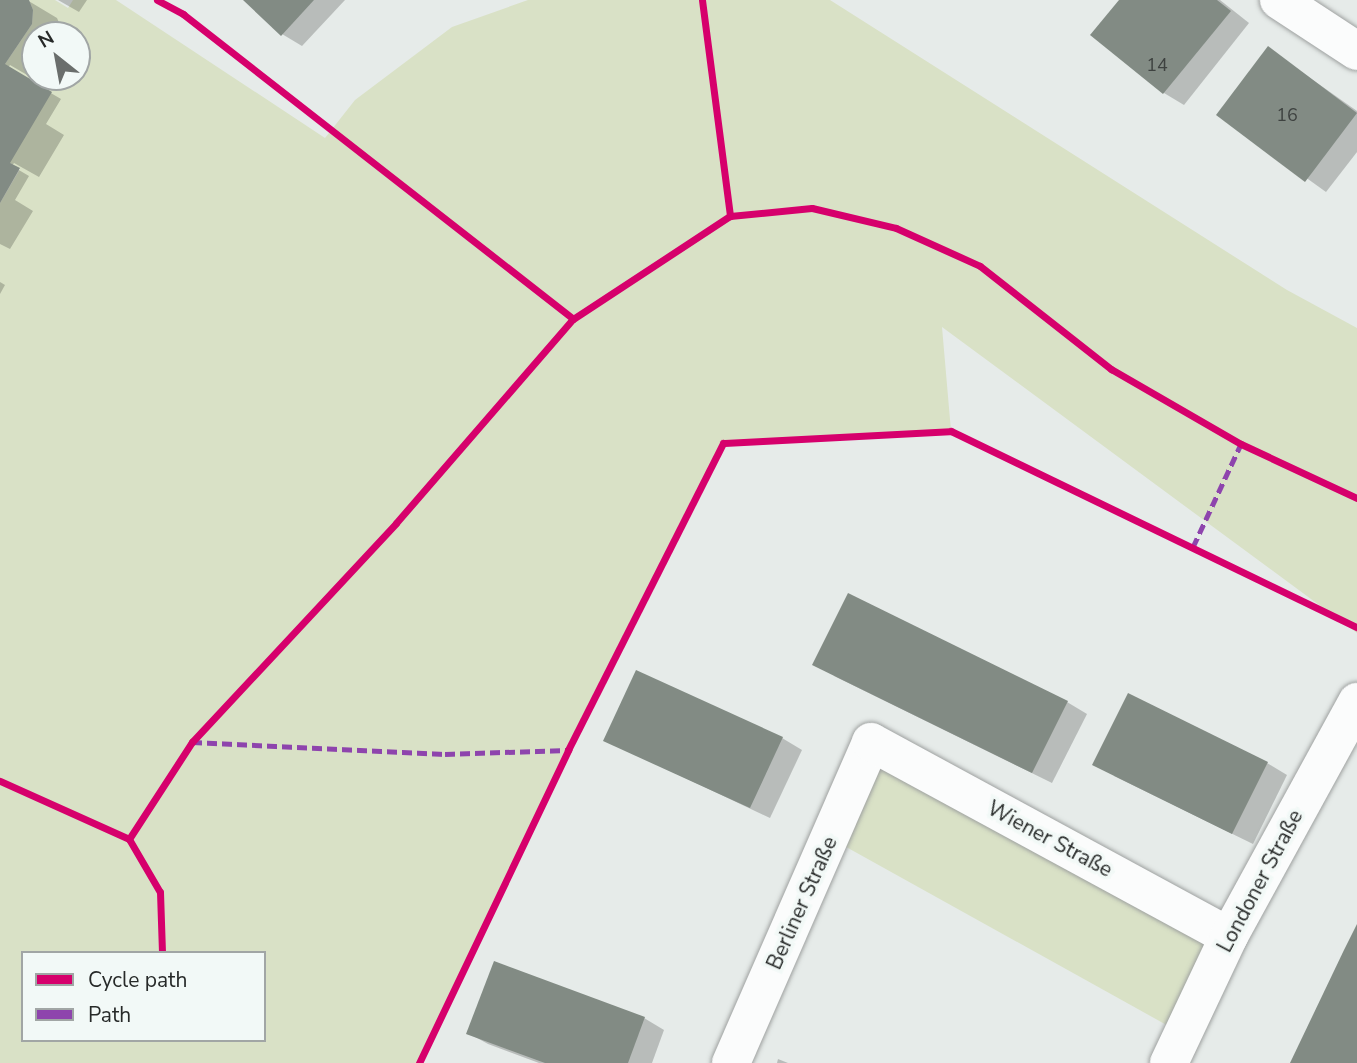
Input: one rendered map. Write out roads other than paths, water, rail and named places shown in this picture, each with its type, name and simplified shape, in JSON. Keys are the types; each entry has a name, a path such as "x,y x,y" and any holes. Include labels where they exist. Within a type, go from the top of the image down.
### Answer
{"street":[{"path":"1279,0 1357,51"},
{"name":"Londoner Straße","path":"1169,1063 1229,936 1357,702"},
{"name":"Wiener Straße","path":"871,742 1229,936"},
{"name":"Berliner Straße","path":"731,1063 871,742"}]}
